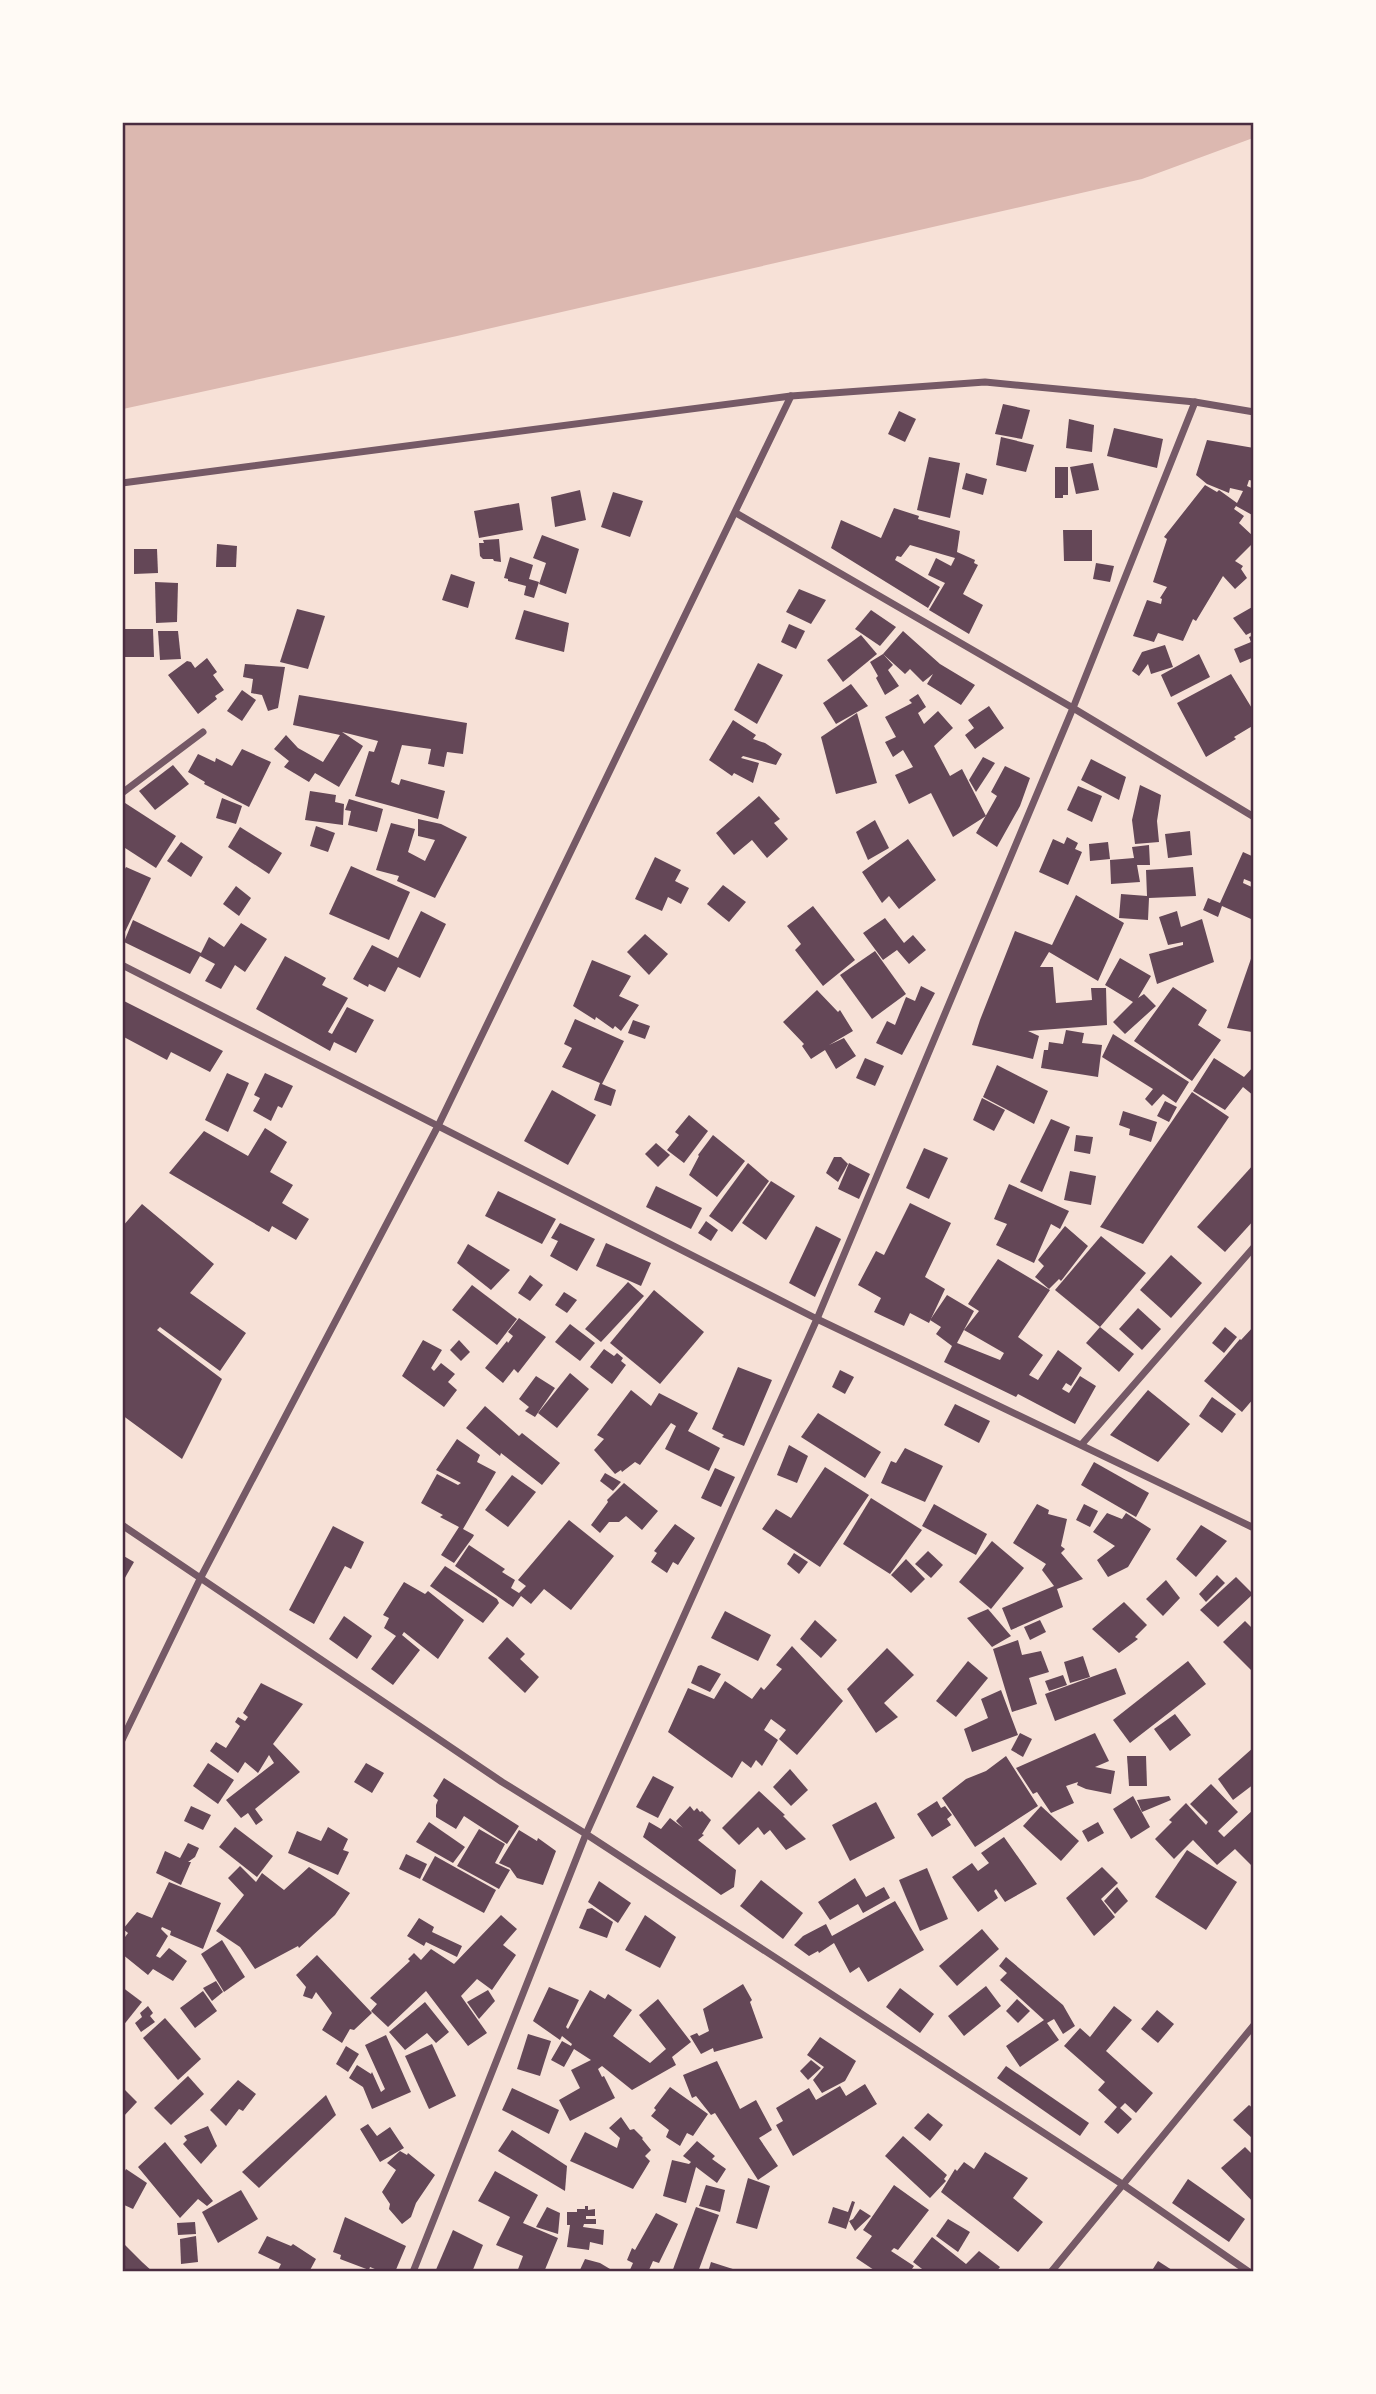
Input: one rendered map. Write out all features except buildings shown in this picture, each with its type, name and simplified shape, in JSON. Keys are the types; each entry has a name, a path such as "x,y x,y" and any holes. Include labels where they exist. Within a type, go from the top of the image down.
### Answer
{"street":[{"path":"122,483 791,396 985,382 1195,402 1254,412"},
{"path":"122,1740 201,1577 438,1126 791,396"},
{"path":"414,2272 586,1834 817,1319 1073,708 1195,402"},
{"path":"736,513 1073,708 1254,817"},
{"path":"122,793 203,732"},
{"path":"122,965 817,1319 1254,1528"},
{"path":"1082,1444 1254,1247"},
{"path":"122,1525 502,1782 1122,2184 1249,2272"},
{"path":"1051,2272 1254,2025"}],"shaded area":[{"path":"1253,122 1253,138 1142,179 457,336 123,409 123,123"}]}
